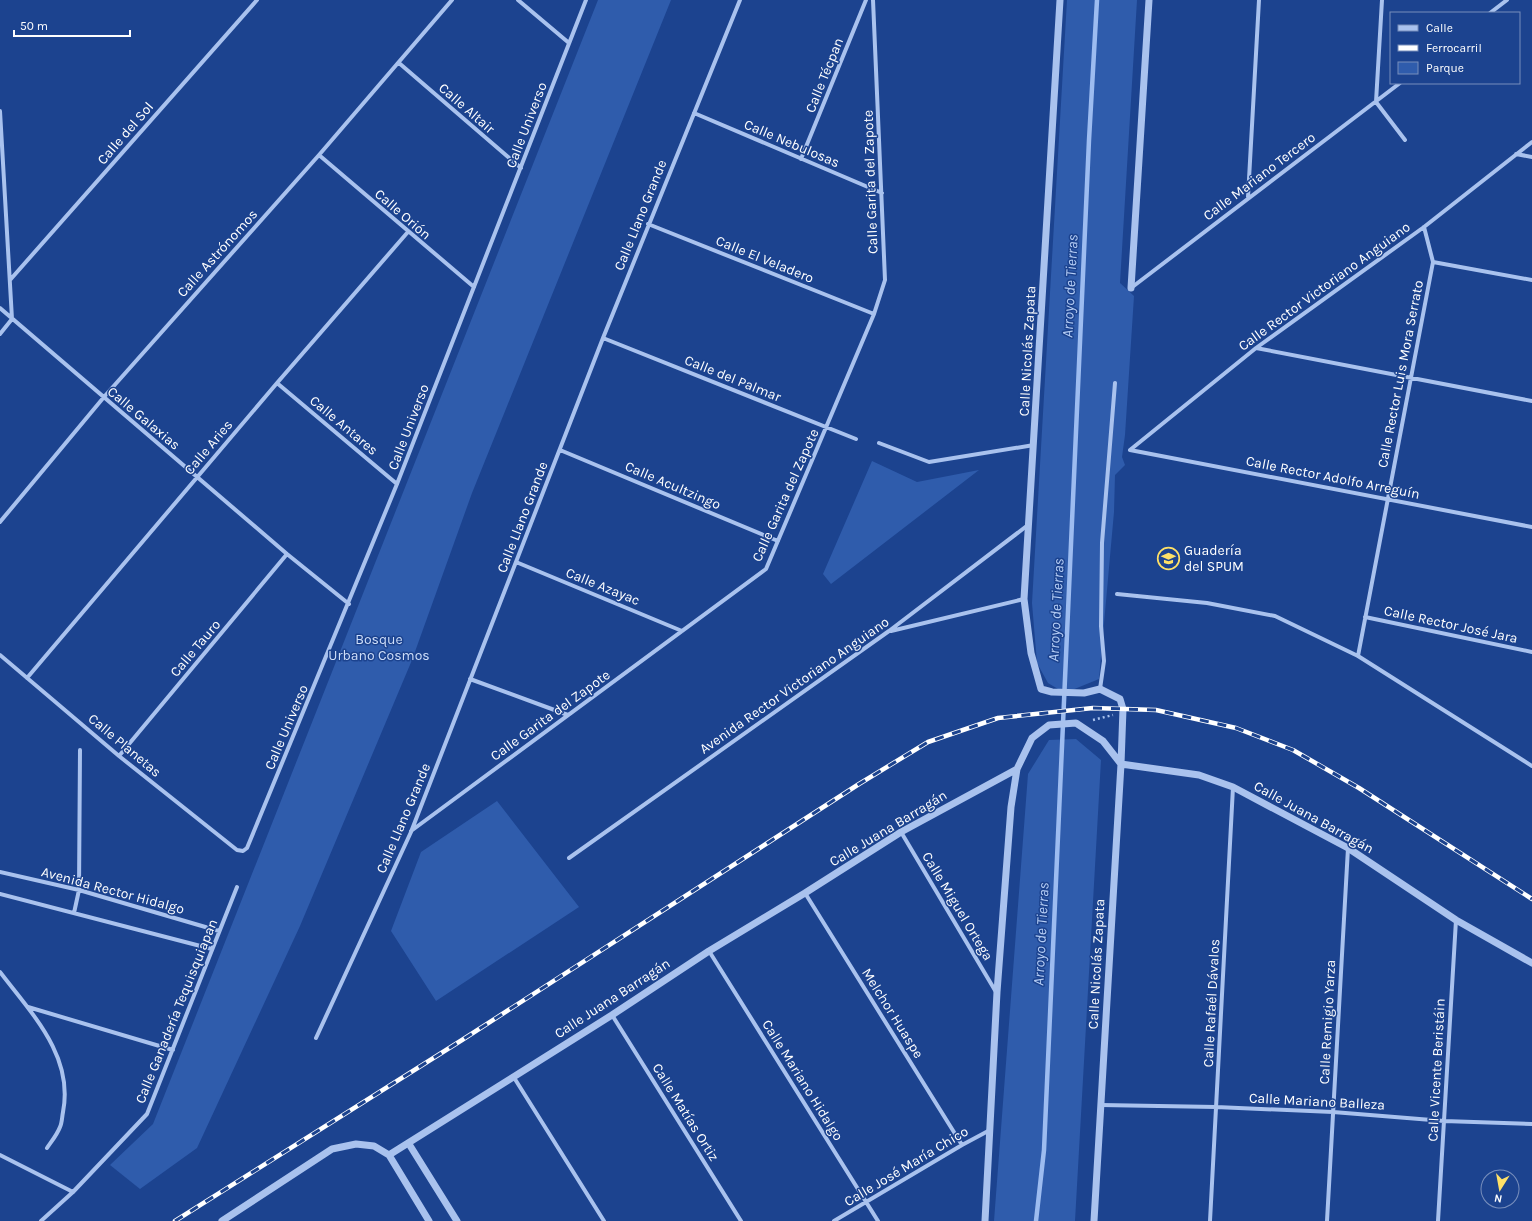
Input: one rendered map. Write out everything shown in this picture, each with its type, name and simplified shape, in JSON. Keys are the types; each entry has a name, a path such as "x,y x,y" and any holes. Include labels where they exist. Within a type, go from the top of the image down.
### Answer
{"street":[{"name":"Calle del Sol","path":"10,280 257,0"},
{"name":"Calle Astrónomos","path":"0,522 104,397 319,155 452,0"},
{"path":"518,0 569,43"},
{"name":"Calle Universo","path":"237,850 243,851 247,848 349,604 586,0"},
{"name":"Calle Llano Grande","path":"316,1038 411,832 648,224 740,0"},
{"name":"Calle Técpan","path":"801,159 866,0"},
{"name":"Calle Garita del Zapote","path":"411,832 766,569 874,314 885,280 873,0"},
{"name":"Calle Nicolás Zapata","path":"1060,0 1024,600 1031,653 1041,689 1052,692 1084,693 1100,689"},
{"path":"1131,288 1149,0"},
{"path":"1248,197 1258,0"},
{"path":"1382,0 1376,102 1405,140"},
{"path":"1491,12 1505,1"},
{"name":"Calle Altair","path":"399,63 521,168"},
{"name":"Calle Mariano Tercero","path":"1131,288 1248,197 1399,84"},
{"path":"0,111 12,319 0,334"},
{"name":"Calle Nebulosas","path":"694,113 882,193"},
{"name":"Calle Rector Victoriano Anguiano","path":"1130,450 1256,348 1424,227 1532,142"},
{"path":"1516,154 1532,157"},
{"name":"Calle Orión","path":"319,155 407,233 474,288"},
{"name":"Calle El Veladero","path":"648,224 874,314"},
{"path":"1424,227 1433,262 1532,280"},
{"name":"Calle Aries","path":"27,678 277,383 407,233"},
{"name":"Calle Rector Luis Mora Serrato","path":"1358,656 1433,262"},
{"name":"Calle Galaxias","path":"0,308 287,554 349,604"},
{"name":"Calle del Palmar","path":"603,338 827,427 856,440"},
{"path":"1256,348 1532,401"},
{"name":"Calle Antares","path":"277,383 397,484"},
{"path":"1115,383 1102,542 1101,626 1104,661 1100,689 1120,699 1123,709"},
{"path":"879,443 929,462 1034,445"},
{"name":"Calle Acultzingo","path":"560,450 778,541"},
{"name":"Calle Rector Adolfo Arreguín","path":"1130,450 1388,498 1532,527"},
{"name":"Avenida Rector Victoriano Anguiano","path":"569,858 889,631 1029,524"},
{"name":"Calle Tauro","path":"119,756 287,554"},
{"name":"Calle Azayac","path":"516,562 682,631"},
{"path":"1117,594 1206,603 1275,616 1358,656 1532,766"},
{"path":"889,631 1024,600"},
{"name":"Calle Rector José Jara","path":"1365,617 1532,652"},
{"name":"Calle Planetas","path":"0,655 119,756 237,850"},
{"path":"470,679 568,715"},
{"name":"Calle Nicolás Zapata","path":"1094,1221 1123,709"},
{"path":"985,1221 997,992 1011,807 1017,769 1032,738 1049,725 1076,723 1103,741 1121,764"},
{"path":"74,913 79,890 80,750"},
{"name":"Calle Juana Barragán","path":"1121,764 1199,775 1233,787 1348,848 1456,920 1532,963"},
{"name":"Calle Juana Barragán","path":"389,1155 409,1144 513,1076 612,1015 709,951 805,894 901,832 1017,769"},
{"name":"Calle Rafaél Dávalos","path":"1210,1221 1233,787"},
{"name":"Calle Miguel Ortega","path":"901,832 997,992"},
{"name":"Calle Remigio Yarza","path":"1327,1221 1348,848"},
{"name":"Avenida Rector Hidalgo","path":"0,872 79,890 219,931"},
{"name":"Calle Ganadería Tequisquiapan","path":"41,1221 73,1192 146,1114 173,1050 237,887"},
{"path":"0,894 212,949"},
{"name":"Melchor Huaspe","path":"805,894 962,1145"},
{"name":"Calle Vicente Beristáin","path":"1438,1221 1456,920"},
{"name":"Calle Mariano Hidalgo","path":"709,951 878,1221"},
{"path":"0,972 28,1007 60,1060 65,1081 64,1104 60,1127 48,1148"},
{"path":"28,1007 173,1050"},
{"name":"Calle Matías Ortiz","path":"612,1015 741,1221"},
{"path":"513,1076 604,1221"},
{"name":"Calle Mariano Balleza","path":"1101,1105 1216,1107 1333,1112 1444,1121 1532,1124"},
{"name":"Calle José María Chico","path":"834,1221 990,1130"},
{"path":"222,1221 332,1150 356,1144 374,1146 389,1155 429,1221"},
{"path":"409,1144 457,1221"},
{"path":"0,1155 73,1192"}],"path":[{"path":"1076,723 1108,718 1123,709"}],"green space":[{"name":"Bosque Urbano Cosmos","path":"598,0 671,0 472,493 412,660 300,926 197,1148 140,1189 110,1165 153,1124"},
{"path":"1067,0 1137,0 1120,283 1134,296 1125,435 1122,457 1125,465 1115,475 1114,512 1099,679 1072,690 1058,689 1048,683 1037,663 1032,603"},
{"path":"872,461 917,482 979,470 831,584 823,574"},
{"path":"1076,739 1101,760 1075,1221 994,1221 1028,774 1049,740"},
{"path":"497,801 579,907 436,1001 391,931 421,852"}],"waterway":[{"name":"Arroyo de Tierras","path":"1036,1221 1044,1150 1089,140 1097,0"}],"railway":[{"path":"175,1221 462,1040 859,784 928,742 998,718 1093,708 1156,710 1236,728 1293,750 1359,788 1532,899"}],"place":[{"name":"Guadería del SPUM","path":"1168,558"}]}
